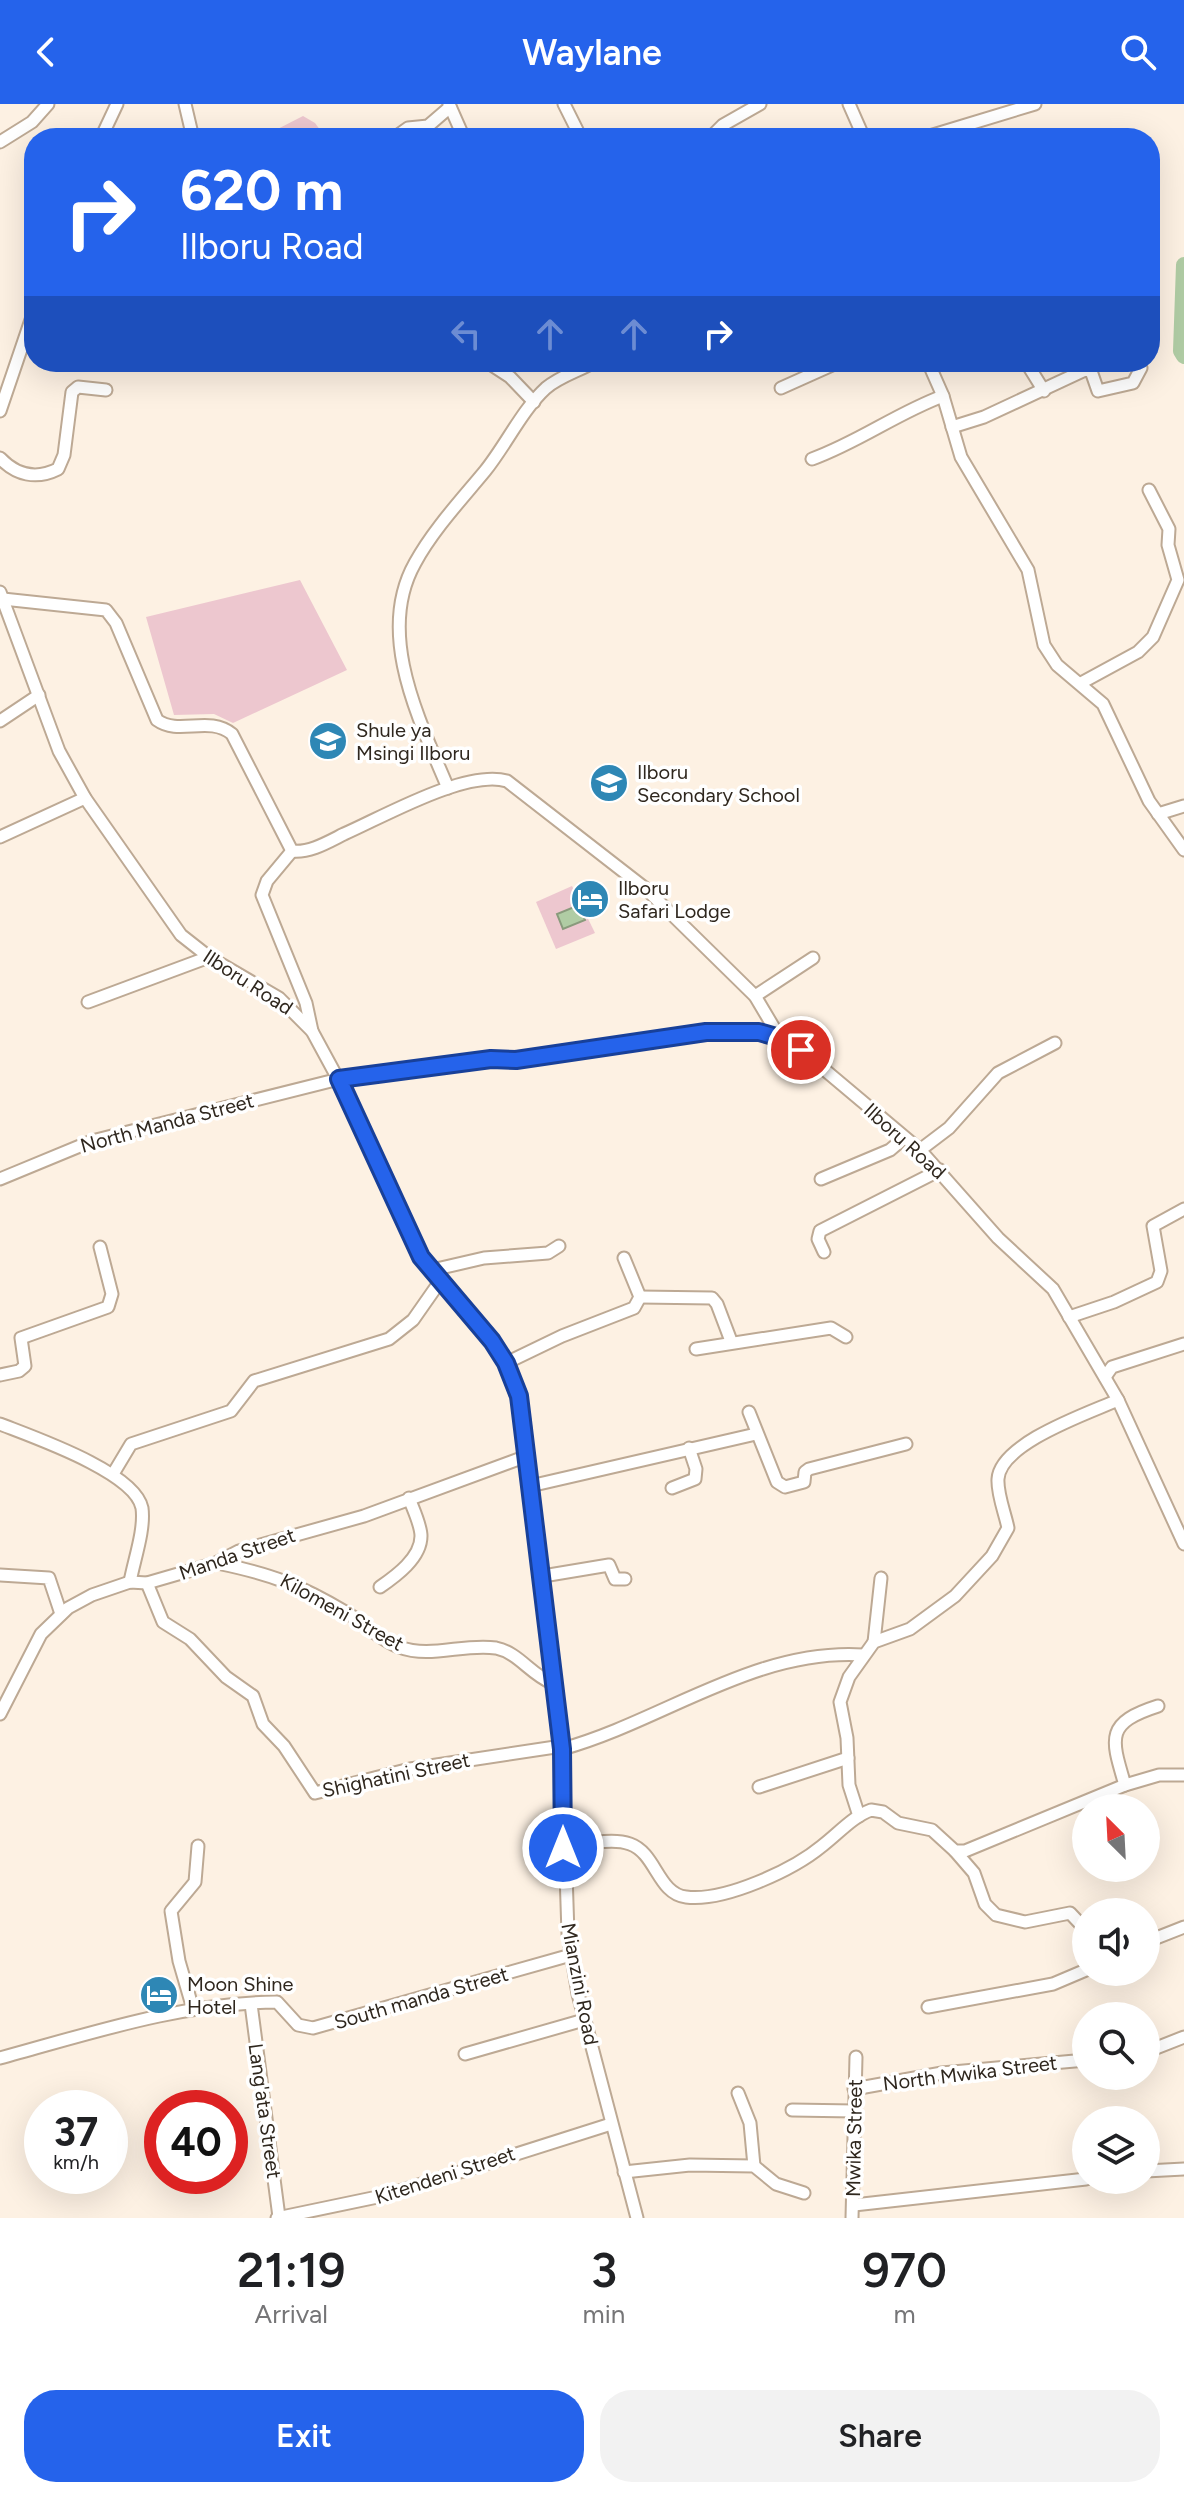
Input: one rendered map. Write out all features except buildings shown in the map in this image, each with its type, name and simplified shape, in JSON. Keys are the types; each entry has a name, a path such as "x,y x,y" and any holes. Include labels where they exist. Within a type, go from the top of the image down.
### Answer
{"street":[{"path":"0,142 32,122 48,104"},
{"path":"106,128 117,104"},
{"path":"185,104 191,128"},
{"path":"564,104 576,128"},
{"path":"720,128 760,104"},
{"path":"849,104 860,128"},
{"path":"956,128 1035,104"},
{"path":"408,128 428,126 449,106 459,128"},
{"path":"0,411 24,340"},
{"path":"502,372 534,402"},
{"path":"448,788 411,692 399,636 400,602 421,552 504,447 534,402 554,383 575,372"},
{"path":"781,388 817,372"},
{"path":"932,372 966,466 1028,570 1044,645 1057,665 1081,683 1113,719 1158,814 1184,850"},
{"path":"1032,372 1044,391"},
{"path":"952,427 1044,391 1082,372"},
{"path":"1089,372 1097,390 1101,391 1133,383 1139,372"},
{"path":"0,458 13,471 22,473 41,475 58,469 64,455 72,392 78,387 106,390"},
{"path":"812,459 853,443 907,410 943,396"},
{"path":"1081,683 1138,652 1153,637 1178,580 1168,545 1169,529 1149,490"},
{"path":"2,596 106,610 116,623 157,720 174,726 218,725 232,734 292,851"},
{"name":"Ilboru Road","path":"2,596 59,751 85,798 181,935 209,957 279,998 312,1031 339,1079 491,1059 530,1058 706,1032 740,1031 780,1038 801,1050 920,1150 998,1238 1053,1289 1118,1400 1184,1544"},
{"path":"0,721 39,695"},
{"path":"312,1031 306,1003 262,901 262,890 292,851 316,847 448,788 493,777 519,790 646,889 755,996 780,1038"},
{"path":"0,837 85,798"},
{"path":"1158,814 1184,806"},
{"path":"88,1002 209,957"},
{"path":"755,996 813,958"},
{"path":"920,1150 949,1128 998,1073 1055,1043"},
{"name":"North Manda Street","path":"0,1179 92,1141 339,1079"},
{"name":"Mianzini Road","path":"339,1079 409,1235 432,1270 506,1363 522,1408 543,1576 552,1683 562,1747 563,1848 571,1955 584,2020 637,2218"},
{"path":"821,1179 890,1150 904,1138"},
{"path":"824,1252 818,1239 820,1231 940,1170"},
{"path":"1069,1317 1114,1302 1157,1282 1161,1271 1153,1226 1184,1209"},
{"path":"432,1270 484,1258 548,1253 559,1246"},
{"path":"0,1375 25,1366 21,1338 108,1307 112,1294 100,1247"},
{"path":"624,1258 640,1297"},
{"path":"113,1474 131,1444 231,1411 254,1381 389,1339 413,1320 441,1280"},
{"path":"640,1297 712,1298 731,1341"},
{"path":"506,1363 562,1336 634,1308 640,1297"},
{"path":"696,1349 731,1341 807,1334 831,1328 846,1337"},
{"path":"1105,1377 1112,1367 1184,1344"},
{"path":"859,1816 849,1785 840,1702 863,1655 874,1642 905,1631 927,1618 955,1596 992,1556 1008,1528 998,1479 1008,1455 1049,1431 1118,1400"},
{"path":"749,1412 777,1482 785,1487 804,1482 805,1472 809,1469 906,1444"},
{"path":"0,1424 113,1474 131,1487 142,1510 130,1582"},
{"path":"530,1486 756,1434"},
{"path":"672,1488 695,1479 696,1469 689,1448"},
{"name":"Manda Street","path":"0,1714 41,1634 61,1614 92,1595 130,1582 147,1583 216,1563 239,1551 364,1516 527,1456"},
{"path":"380,1587 402,1571 416,1552 421,1536 409,1498"},
{"name":"Kilomeni Street","path":"216,1563 274,1575 296,1584 400,1648 441,1652 467,1646 500,1649 552,1683"},
{"path":"543,1576 609,1565 615,1579 625,1579"},
{"path":"0,1575 49,1578 61,1614"},
{"path":"874,1642 881,1578"},
{"name":"Shighatini Street","path":"147,1583 163,1622 190,1639 226,1677 253,1696 263,1724 284,1746 315,1793 410,1769 562,1747"},
{"path":"562,1747 771,1666 813,1656 863,1655"},
{"path":"1125,1785 1113,1746 1115,1734 1129,1718 1158,1706"},
{"path":"759,1787 848,1758"},
{"path":"955,1851 979,1846 1125,1785 1159,1775 1184,1775"},
{"path":"563,1848 630,1844 642,1852 669,1890 677,1895 696,1898 745,1885 797,1863 859,1816 877,1810 898,1823 932,1830 974,1873 985,1904 996,1915 1025,1922 1072,1915"},
{"path":"193,2009 179,1961 171,1911 195,1882 198,1846"},
{"path":"1160,1936 1184,1927"},
{"name":"South manda Street","path":"0,2058 121,2022 193,2009 281,2003 298,2025 313,2028 571,1955"},
{"path":"928,2007 1053,1984 1072,1976"},
{"name":"Lang'ata Street","path":"251,2004 278,2218"},
{"path":"465,2054 584,2020"},
{"path":"1160,2046 1184,2037"},
{"name":"Mwika Street","path":"853,2212 856,2057"},
{"name":"North Mwika Street","path":"854,2089 942,2073 1072,2061"},
{"path":"738,2093 750,2123 754,2166"},
{"path":"792,2110 854,2111"},
{"name":"Kitendeni Street","path":"278,2218 387,2195 611,2124"},
{"path":"624,2172 690,2165 754,2166 776,2184 804,2193"},
{"path":"1160,2170 1184,2169"},
{"path":"853,2212 1072,2181"}],"shaded area":[{"path":"303,116 319,128 280,128"},
{"path":"300,580 347,670 233,723 214,714 174,715 146,617"},
{"path":"572,886 595,933 556,949 536,902"},
{"path":"579,905 585,920 563,929 557,914"}],"waterway":[{"path":"1184,265 1181,351 1184,356"}],"place":[{"name":"Shule ya Msingi Ilboru","path":"328,741"},
{"name":"Ilboru Secondary School","path":"609,783"},
{"name":"Ilboru Safari Lodge","path":"590,899"},
{"name":"Moon Shine Hotel","path":"159,1995"}],"route":[{"path":"563,1848 564,1770 560,1722 552,1683 543,1576 519,1396 506,1363 492,1341 421,1257 339,1079 491,1059 516,1060 706,1032 759,1032 780,1038 801,1050"}]}
